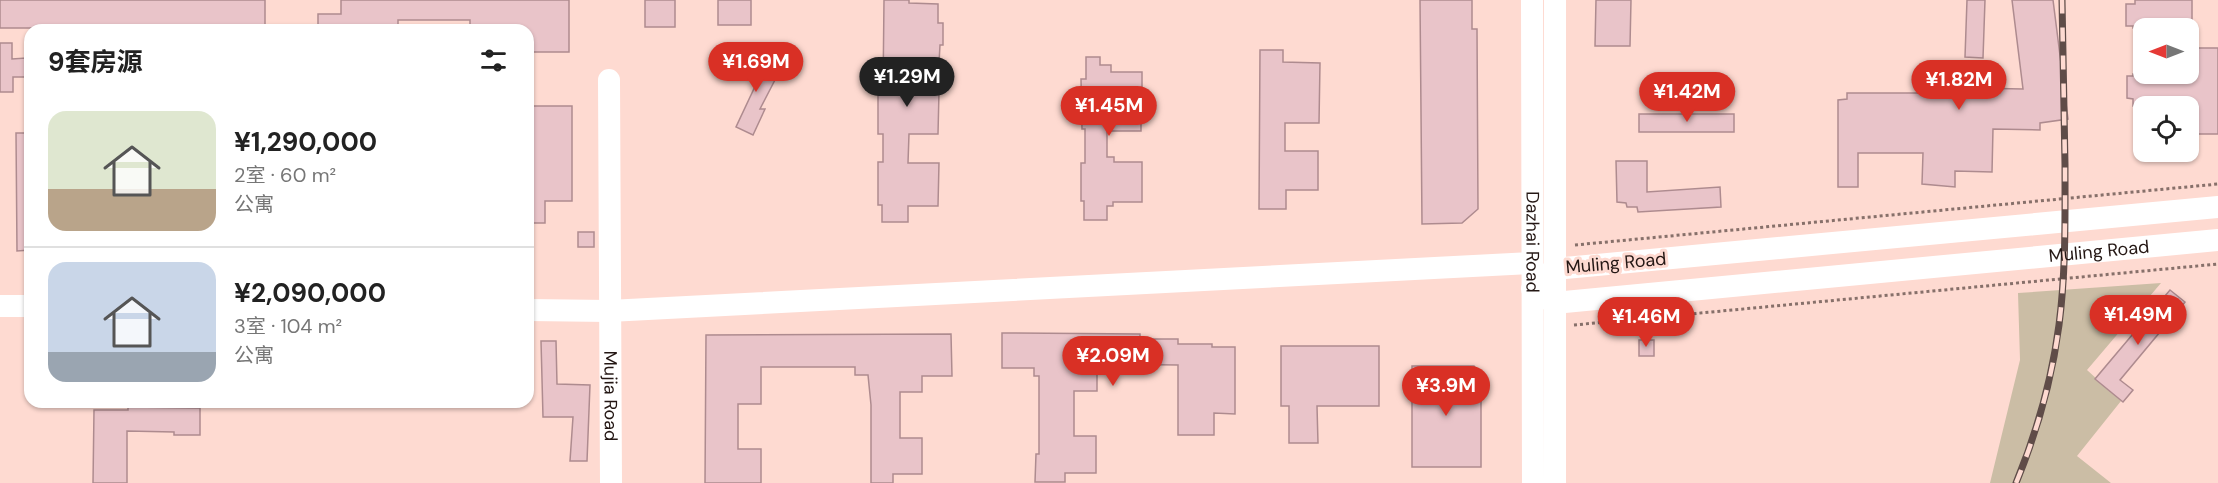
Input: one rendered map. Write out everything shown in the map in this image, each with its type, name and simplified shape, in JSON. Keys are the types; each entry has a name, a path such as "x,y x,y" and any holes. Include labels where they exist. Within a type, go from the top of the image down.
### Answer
{"street":[{"name":"Dazhai Road","path":"1532,0 1533,483"},
{"name":"Dazhai Road","path":"1555,0 1555,483"},
{"name":"Mujia Road","path":"609,80 611,483"},
{"name":"Muling Road","path":"1532,289 1554,258 2218,207"},
{"name":"Muling Road","path":"1554,303 2218,240"},
{"path":"534,310 609,311 1532,262"},
{"path":"1532,289 1554,303"},
{"path":"0,306 24,306"}],"path":[{"path":"1554,258 2218,184"},
{"path":"1554,327 2218,264"}],"shaded area":[{"path":"2161,283 2087,370 2121,401 2077,456 2111,483 1990,483 2020,360 2018,293"}],"building":[{"path":"0,0 265,0 265,24 24,24 24,28 0,28"},
{"path":"341,0 569,0 569,52 534,52 534,24 470,24 470,20 398,20 398,24 318,24 318,14 341,14"},
{"path":"645,0 675,0 675,27 645,27"},
{"path":"718,0 751,0 751,25 718,25"},
{"path":"884,0 909,0 909,3 938,4 938,23 943,23 943,45 940,45 939,63 908,63 908,91 939,92 938,134 909,134 908,163 939,163 938,206 908,206 908,222 882,222 882,205 878,205 878,162 883,162 883,134 878,134 878,91 883,91"},
{"path":"1420,0 1472,0 1472,29 1477,29 1478,209 1462,223 1422,224"},
{"path":"1596,0 1631,0 1630,46 1595,46"},
{"path":"1967,0 1985,0 1983,58 1965,57"},
{"path":"2012,0 2053,0 2068,119 2040,123 2040,130 1993,129 1992,172 1955,171 1955,187 1922,184 1923,153 1858,153 1858,187 1838,187 1838,100 1847,99 1847,93 1945,93 1945,98 1976,98 1976,88 2023,89"},
{"path":"2135,0 2192,0 2192,18 2133,18 2133,26 2126,26 2126,4 2135,4"},
{"path":"0,43 12,43 12,59 24,58 24,77 13,77 13,92 0,92"},
{"path":"2199,48 2218,48 2218,134 2199,134 2199,96 2133,96 2133,99 2127,98 2127,76 2133,76 2133,84 2199,84"},
{"path":"1260,50 1283,50 1283,62 1320,63 1319,123 1285,123 1285,151 1318,151 1318,190 1286,190 1286,209 1259,209"},
{"path":"747,57 760,64 762,60 776,66 772,74 777,76 760,109 765,109 753,135 736,127 758,80 740,70"},
{"path":"1086,57 1100,57 1100,65 1111,65 1111,72 1142,72 1142,91 1146,91 1146,114 1141,114 1141,131 1107,131 1107,157 1114,157 1114,162 1142,162 1142,202 1113,202 1113,206 1107,206 1107,220 1084,220 1084,201 1081,201 1081,163 1085,163 1085,129 1082,129 1081,79 1086,79"},
{"path":"534,106 572,106 572,201 545,201 545,223 534,223"},
{"path":"1639,114 1734,114 1734,132 1639,132"},
{"path":"16,133 24,133 24,250 17,251"},
{"path":"1616,161 1647,161 1647,192 1720,187 1721,207 1638,212 1637,207 1627,207 1626,203 1617,202"},
{"path":"578,232 594,232 594,247 578,247"},
{"path":"2170,290 2185,302 2120,380 2133,390 2123,402 2095,379"},
{"path":"1002,333 1140,334 1140,339 1178,339 1178,344 1235,347 1235,414 1214,413 1214,435 1178,435 1178,365 1097,364 1097,391 1074,391 1074,436 1096,436 1096,473 1065,473 1065,482 1035,482 1036,454 1039,454 1039,376 1034,376 1034,368 1002,368"},
{"path":"951,334 952,376 922,376 922,392 900,392 900,438 922,438 922,474 893,474 893,483 871,483 871,405 868,375 855,375 855,367 761,367 761,404 738,404 738,449 761,449 761,483 705,483 706,335"},
{"path":"1639,340 1654,340 1654,356 1639,356"},
{"path":"541,341 556,341 557,384 590,385 587,461 570,461 573,417 543,417"},
{"path":"1281,346 1379,346 1379,406 1317,406 1318,443 1289,443 1289,406 1281,406"},
{"path":"1412,366 1474,366 1481,375 1481,467 1412,467"},
{"path":"128,408 200,408 200,435 127,431 127,483 93,483 94,410 128,410"}],"railway":[{"path":"2016,483 2031,444 2048,385 2061,305 2065,205 2062,0"}]}
